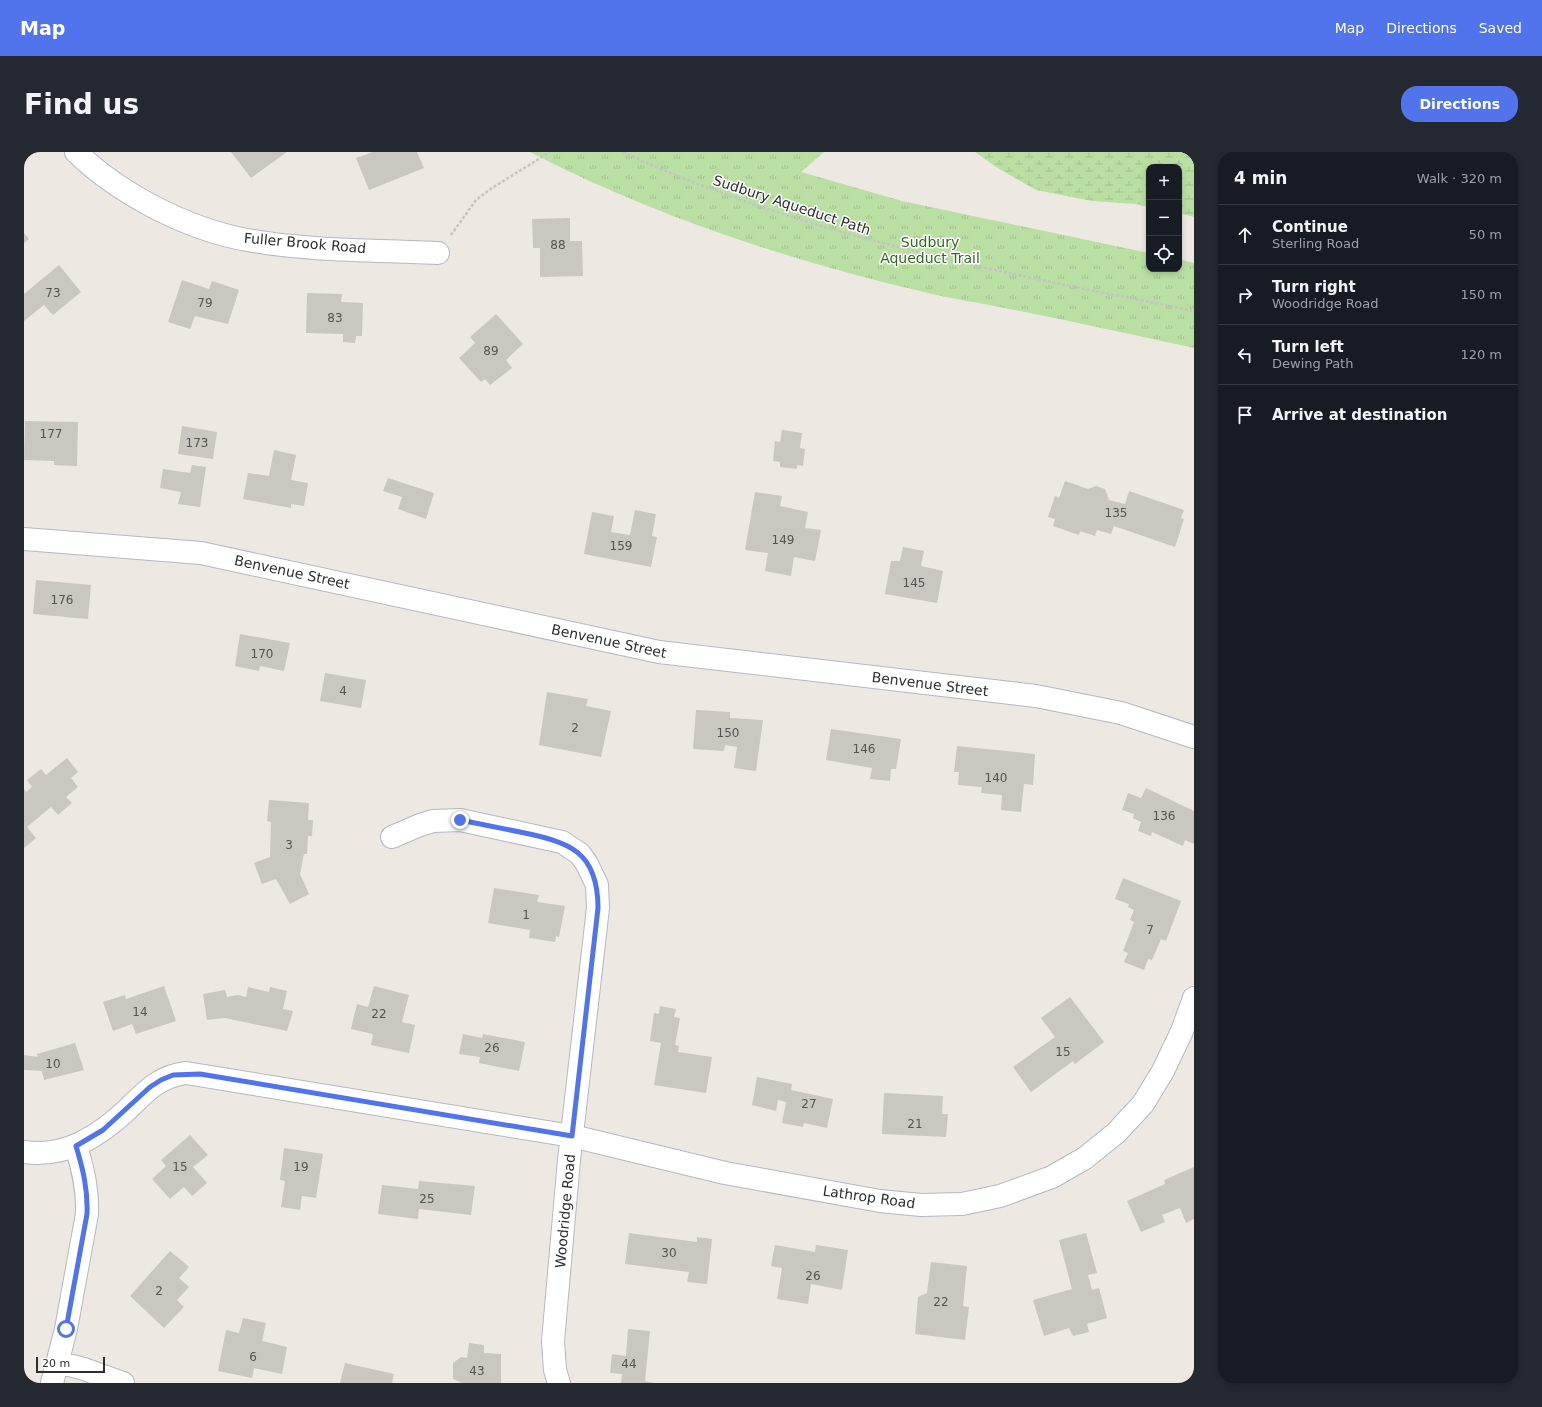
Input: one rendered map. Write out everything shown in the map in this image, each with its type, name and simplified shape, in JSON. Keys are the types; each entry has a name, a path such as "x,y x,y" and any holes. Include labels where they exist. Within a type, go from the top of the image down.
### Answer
{"street":[{"name":"Fuller Brook Road","path":"76,152 109,180 143,201 177,217 228,235 245,239 284,244 438,253"},
{"name":"Benvenue Street","path":"24,539 201,553 659,652 1036,696 1121,713 1194,736"},
{"path":"392,837 406,830 433,821 460,820 562,842 580,854 587,864 597,885 598,908 572,1136"},
{"name":"Lathrop Road","path":"572,1136 725,1173 880,1201 942,1205 962,1204 1000,1196 1035,1184 1069,1168 1101,1146 1130,1119 1143,1104 1163,1071 1182,1031 1194,998"},
{"name":"Woodridge Road","path":"24,1152 44,1153 76,1146 103,1130 150,1087 173,1075 186,1073 572,1136 553,1341 555,1370 559,1383"},
{"path":"52,1383 58,1362 87,1214 84,1174 76,1146"},
{"path":"58,1362 84,1369 123,1383"}],"path":[{"path":"438,253 476,200 492,188 550,152"},
{"name":"Sudbury Aqueduct Path","path":"623,152 701,186 760,207 872,242 996,271 1194,311"}],"green space":[{"name":"Sudbury Aqueduct Trail","path":"530,152 824,152 801,172 902,201 1146,252 1146,272 1182,272 1182,260 1194,263 1194,348 935,294 822,266 772,251 673,216 577,175"},
{"path":"975,152 1194,152 1194,217 1182,214 1182,164 1146,164 1146,206 1135,204 1092,201 1036,190 996,167"}],"building":[{"path":"231,152 287,152 251,178"},
{"path":"373,152 417,152 424,168 369,190 356,158"},
{"path":"570,218 570,241 582,241 583,276 540,277 540,248 533,248 532,219"},
{"path":"24,233 29,239 24,243"},
{"path":"59,265 81,292 53,315 44,305 24,321 24,294"},
{"path":"182,280 209,289 212,281 239,290 228,324 195,316 190,329 168,322"},
{"path":"307,293 342,294 341,302 363,303 362,336 356,336 355,343 343,342 343,334 306,333"},
{"path":"496,314 523,344 506,360 512,368 490,385 485,379 481,382 459,358 475,343 470,337"},
{"path":"25,421 78,422 77,466 54,465 54,461 24,460"},
{"path":"182,426 217,432 213,459 178,454"},
{"path":"782,430 802,433 800,448 805,449 803,466 797,465 797,469 780,467 780,462 773,461 775,441 780,442"},
{"path":"274,450 296,455 291,480 308,483 304,506 291,504 291,508 243,499 248,473 269,476"},
{"path":"192,465 206,467 200,507 178,504 181,492 160,488 163,469 190,473"},
{"path":"388,478 434,493 426,519 398,509 402,497 383,491"},
{"path":"1065,481 1088,489 1096,486 1105,489 1109,500 1125,504 1129,491 1184,510 1181,518 1184,519 1175,547 1114,526 1111,534 1097,530 1095,536 1080,531 1079,535 1053,526 1055,519 1048,517 1055,496 1059,498"},
{"path":"755,492 782,496 780,506 808,512 805,528 821,530 815,561 794,557 791,576 765,571 768,553 745,550"},
{"path":"635,510 656,514 652,536 657,537 651,567 584,554 592,512 614,516 611,532 630,535"},
{"path":"903,547 924,551 921,566 943,571 937,603 885,594 891,561 900,561"},
{"path":"36,580 91,585 88,619 33,614"},
{"path":"240,634 290,643 284,671 260,666 259,671 235,666"},
{"path":"325,673 366,680 361,708 320,701"},
{"path":"547,692 588,699 586,706 611,711 601,757 539,745"},
{"path":"696,710 730,712 730,718 763,720 756,771 734,768 737,747 725,745 724,751 693,749"},
{"path":"831,729 901,739 896,769 891,769 890,781 870,779 872,768 826,760"},
{"path":"957,746 1035,754 1033,785 1024,784 1021,812 1001,810 1002,795 981,793 982,787 958,785 959,772 954,772"},
{"path":"67,758 78,772 71,778 78,787 66,797 72,803 58,815 51,807 27,827 36,838 24,848 24,789 26,792 32,787 27,780 41,769 46,775"},
{"path":"1146,788 1194,811 1194,844 1185,840 1183,846 1152,832 1151,836 1138,831 1141,822 1133,818 1134,814 1122,810 1128,793 1141,798"},
{"path":"269,800 309,803 308,820 313,820 312,836 308,836 307,854 304,854 300,874 309,894 290,904 276,879 262,884 254,863 270,857 271,822 267,821"},
{"path":"1123,878 1181,901 1166,941 1161,939 1152,960 1148,959 1144,970 1124,962 1128,953 1123,951 1134,922 1130,920 1134,910 1128,907 1129,904 1115,899"},
{"path":"494,888 539,895 537,902 565,906 559,937 556,936 555,942 529,938 530,930 488,923"},
{"path":"164,986 176,1021 136,1034 132,1024 113,1031 103,1002 125,995 126,999"},
{"path":"374,986 409,995 402,1022 415,1025 409,1053 371,1045 373,1034 351,1029 357,1004 368,1007"},
{"path":"248,987 269,992 270,987 287,991 283,1009 293,1011 287,1031 225,1018 207,1020 203,994 225,990 227,997 238,995 246,997"},
{"path":"1070,997 1104,1042 1075,1064 1073,1061 1031,1092 1013,1067 1055,1037 1041,1018"},
{"path":"660,1006 676,1009 674,1017 680,1018 675,1045 679,1046 678,1052 712,1057 706,1093 654,1085 661,1043 650,1041 654,1013 659,1014"},
{"path":"463,1034 482,1038 483,1034 525,1042 519,1071 479,1063 480,1057 459,1054"},
{"path":"75,1043 84,1070 44,1080 42,1071 24,1070 24,1055 38,1057 37,1054"},
{"path":"757,1077 792,1084 791,1090 833,1099 827,1128 804,1123 803,1127 782,1123 786,1102 778,1100 776,1111 752,1105"},
{"path":"884,1093 943,1096 942,1114 948,1114 946,1137 882,1134"},
{"path":"190,1135 208,1155 193,1167 207,1183 192,1196 184,1187 170,1199 152,1179 166,1166 161,1160"},
{"path":"284,1148 323,1154 316,1198 302,1196 300,1210 281,1207 285,1181 280,1180"},
{"path":"1194,1167 1194,1219 1186,1223 1180,1208 1162,1215 1165,1222 1141,1232 1127,1201 1165,1184 1164,1180"},
{"path":"419,1181 475,1186 471,1215 419,1209 418,1219 378,1214 382,1185 418,1189"},
{"path":"629,1233 697,1242 697,1237 712,1239 707,1284 687,1282 689,1272 625,1264"},
{"path":"1086,1233 1097,1273 1088,1275 1092,1290 1099,1288 1107,1318 1087,1324 1089,1332 1073,1336 1069,1328 1044,1336 1033,1300 1072,1289 1059,1240"},
{"path":"775,1245 815,1252 816,1245 848,1250 842,1290 811,1284 808,1304 777,1299 782,1268 771,1266"},
{"path":"170,1251 189,1267 179,1278 189,1287 177,1300 184,1307 164,1328 130,1296"},
{"path":"931,1262 967,1266 963,1306 969,1307 965,1340 915,1334 918,1297 927,1293"},
{"path":"243,1318 266,1323 262,1341 287,1347 282,1374 254,1368 252,1378 218,1371 226,1330 239,1333"},
{"path":"628,1329 650,1331 645,1381 654,1383 621,1383 622,1374 610,1373 612,1354 626,1356"},
{"path":"469,1343 484,1345 484,1353 501,1354 501,1383 462,1383 453,1379 453,1363 461,1357 467,1358"},
{"path":"345,1363 394,1374 392,1383 340,1383"}],"route":[{"path":"66,1329 87,1214 84,1174 76,1146 89,1140 117,1119 150,1087 173,1075 186,1073 200,1074 572,1136 598,908 597,885 587,864 580,854 571,846 551,838 460,820"}]}
